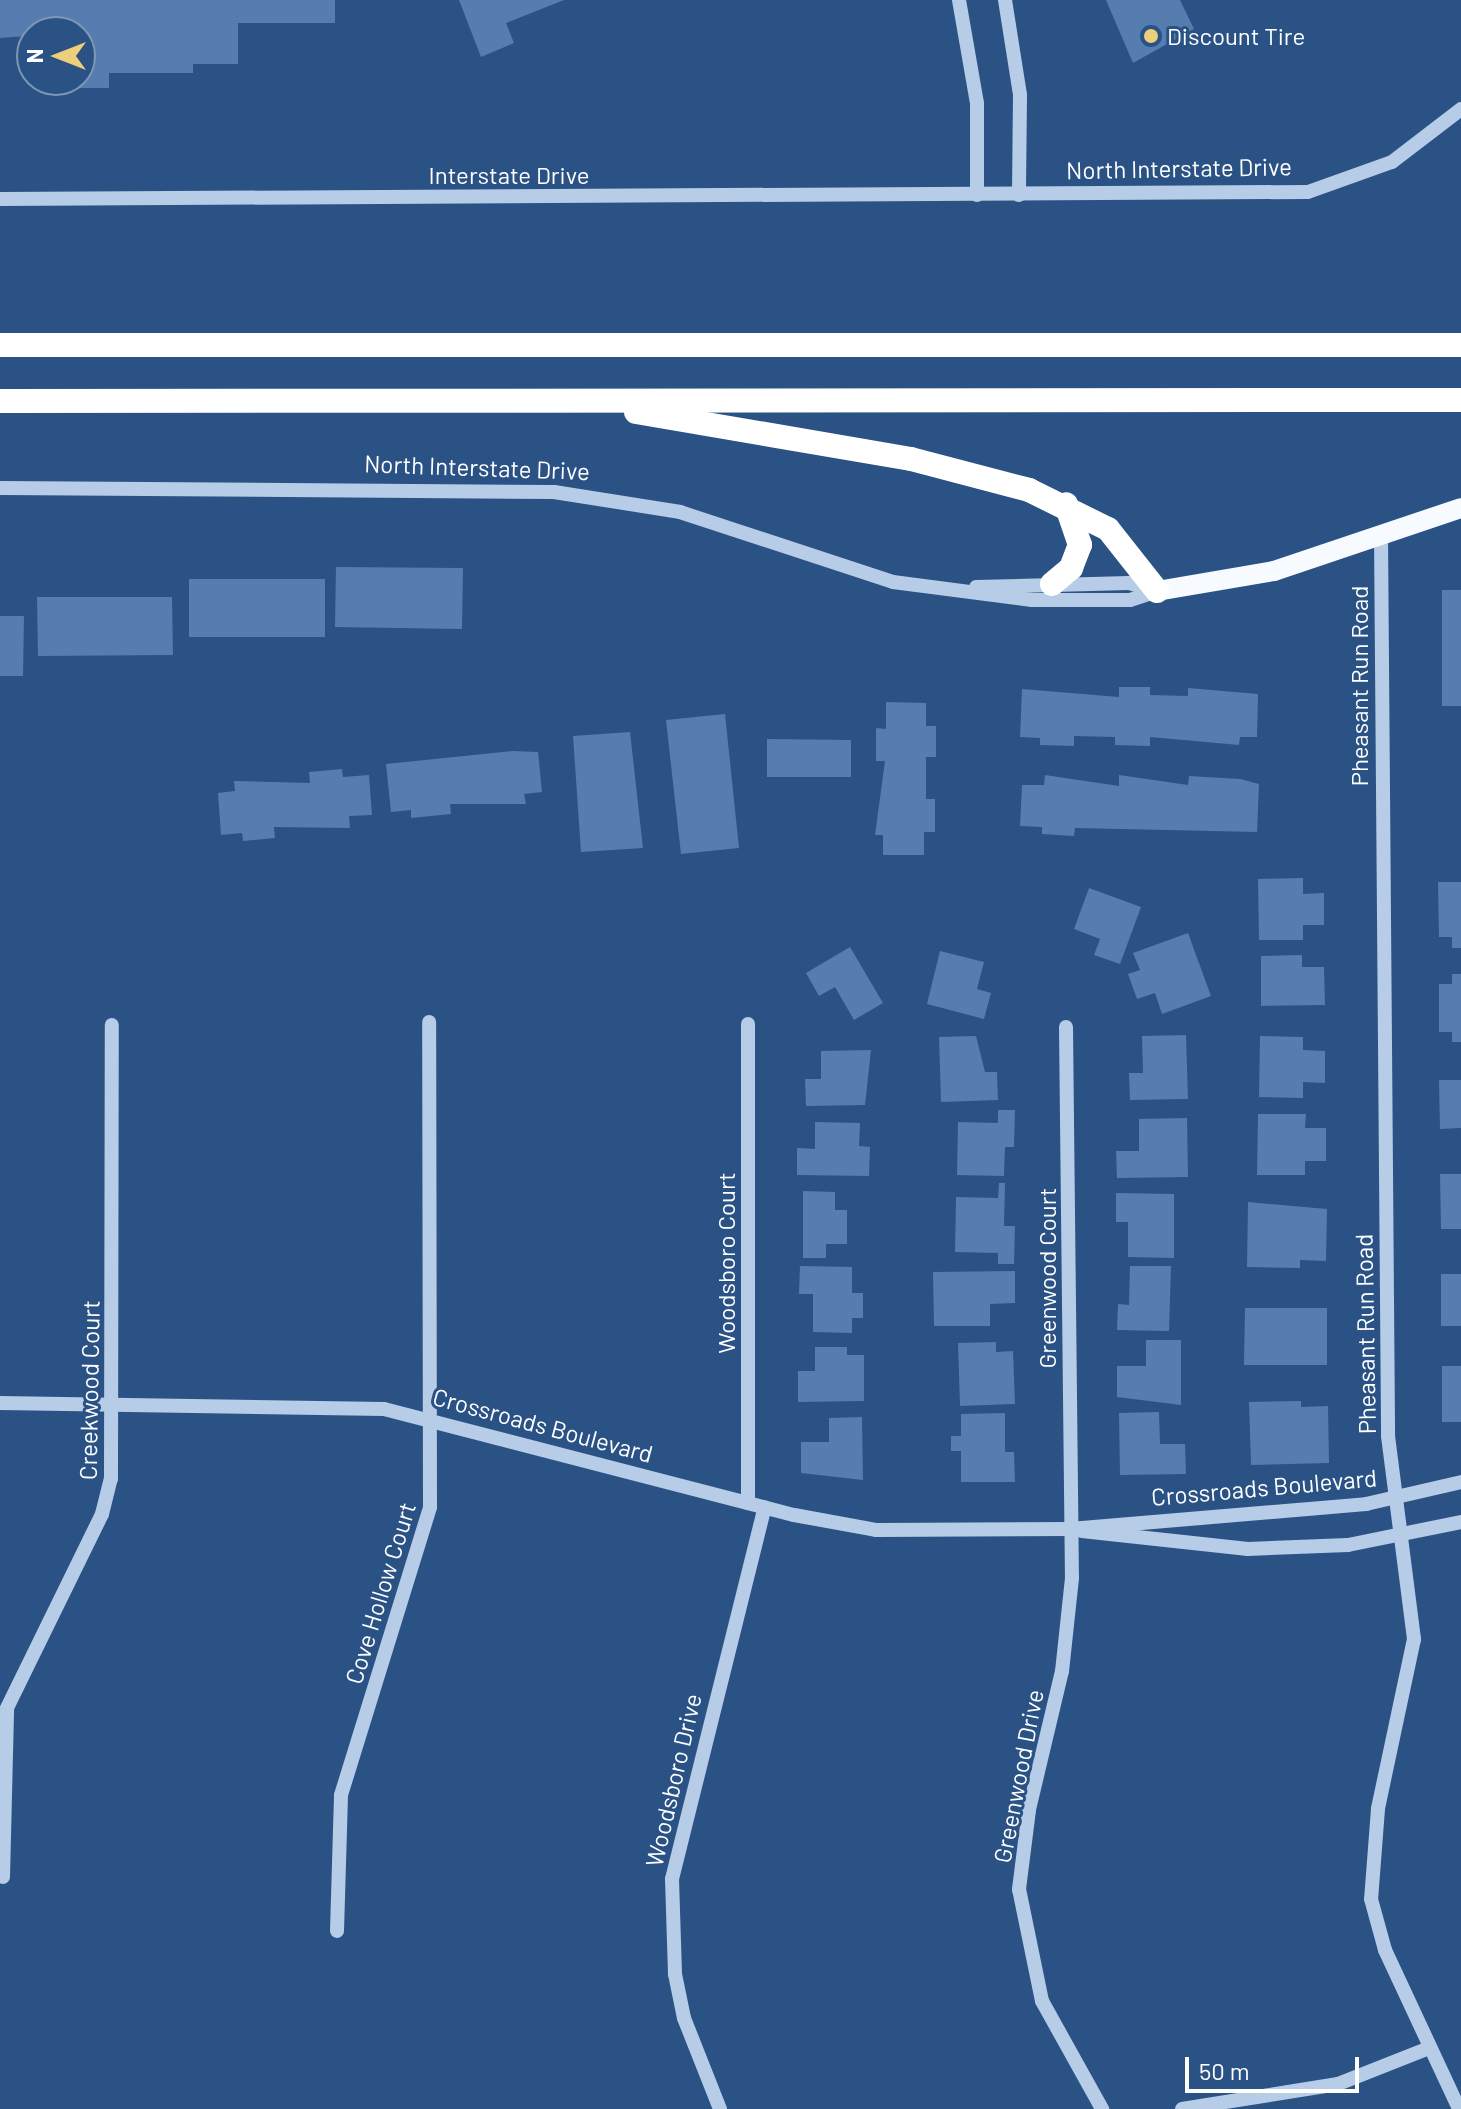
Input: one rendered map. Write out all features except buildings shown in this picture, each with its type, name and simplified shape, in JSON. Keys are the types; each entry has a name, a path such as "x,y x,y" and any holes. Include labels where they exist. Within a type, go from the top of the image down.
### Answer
{"highway":[{"path":"0,345 1461,345"},
{"path":"0,401 1461,400"},
{"path":"571,401 911,459 1066,504 1108,529 1157,591"},
{"path":"1052,584 1071,568 1080,545 1066,504"}],"main road":[{"name":"North Interstate Drive","path":"1157,591 1262,574 1461,508"}],"street":[{"path":"959,0 977,103 977,195"},
{"path":"1005,0 1020,95 1019,195"},
{"name":"North Interstate Drive","path":"1019,195 1308,192 1392,162 1461,109"},
{"name":"Interstate Drive","path":"0,199 1019,195"},
{"name":"North Interstate Drive","path":"0,488 554,492 680,512 844,570 939,588 1032,600 1130,600 1157,591"},
{"name":"Pheasant Run Road","path":"1381,535 1388,1436 1414,1639 1378,1809 1371,1899 1385,1950 1459,2109"},
{"name":"North Interstate Drive","path":"939,588 1129,583 1157,591"},
{"name":"Cove Hollow Court","path":"337,1931 341,1795 427,1527 431,1418 429,1022"},
{"name":"Woodsboro Court","path":"748,1024 748,1503"},
{"name":"Creekwood Court","path":"3,1877 1,1770 7,1708 102,1514 114,1458 112,1025"},
{"name":"Greenwood Court","path":"1066,1027 1070,1529"},
{"name":"Crossroads Boulevard","path":"0,1403 321,1405 431,1418 748,1503 876,1530 1070,1529 1396,1497 1461,1482"},
{"name":"Woodsboro Drive","path":"720,2109 684,2018 674,1962 672,1879 765,1507"},
{"name":"Crossroads Boulevard","path":"1070,1529 1248,1549 1402,1535 1461,1522"},
{"name":"Greenwood Drive","path":"1070,1529 1062,1671 1029,1810 1019,1889 1042,2001 1102,2109"},
{"path":"1182,2109 1338,2084 1429,2048"}],"place":[{"name":"Discount Tire","path":"1151,36"}]}
